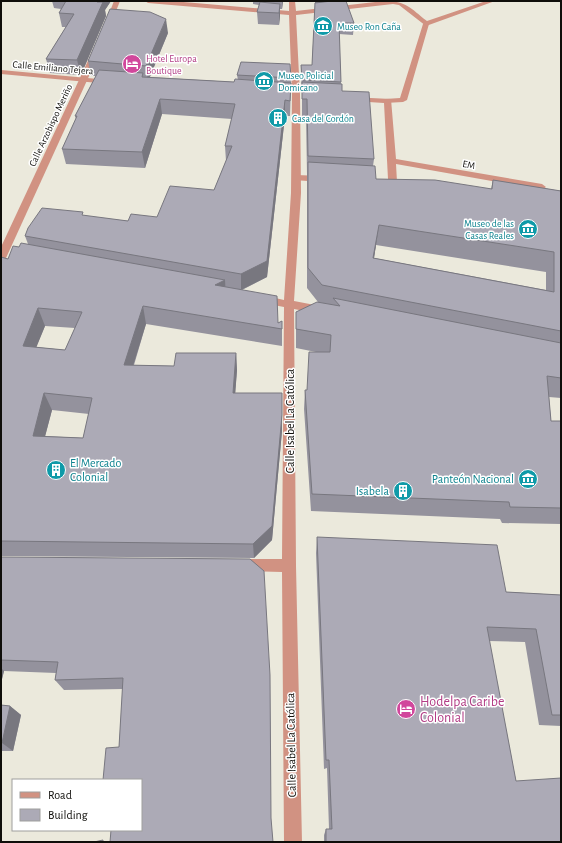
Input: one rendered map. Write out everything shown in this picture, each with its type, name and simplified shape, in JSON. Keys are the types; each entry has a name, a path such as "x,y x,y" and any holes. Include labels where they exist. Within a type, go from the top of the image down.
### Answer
{"street":[{"path":"106,29 117,1"},
{"path":"148,1 292,7 393,2 401,4 426,24"},
{"path":"426,24 492,1"},
{"name":"Calle Isabel La Católica","path":"292,7 296,95 296,178 289,304 289,566 293,842"},
{"path":"342,98 388,101 403,100 426,24"},
{"name":"Calle Arzobispo Meriño","path":"4,254 100,44"},
{"name":"Calle Emiliano Tejera","path":"1,72 115,82"},
{"path":"370,181 393,182 388,101"},
{"name":"EM","path":"392,161 542,187"},
{"path":"296,178 333,180"},
{"path":"250,297 328,312"},
{"path":"225,565 289,566"}],"building":[{"path":"66,1 103,2 77,60 46,59 74,14 59,13"},
{"path":"346,1 354,23 339,23 341,82 302,80 301,65 312,65 315,3"},
{"path":"260,2 280,4 279,13 257,12"},
{"path":"110,9 150,12 166,19 146,66 88,61"},
{"path":"241,62 290,64 291,78 237,75"},
{"path":"99,70 143,73 142,77 234,82 235,79 291,83 290,101 285,100 267,261 241,274 25,236 28,228 42,208 83,212 82,215 128,221 131,214 157,217 170,186 214,190 232,146 225,146 235,104 160,99 142,152 62,149 77,116 75,116"},
{"path":"302,82 342,84 342,91 369,92 374,159 308,156 307,99 302,99"},
{"path":"308,162 375,166 376,179 435,180 492,189 493,180 561,191 561,331 322,285 308,268","holes":["379,225 554,252 554,292 373,258"]},
{"path":"21,243 225,280 215,285 277,296 278,323 282,321 282,329 143,306 124,365 174,366 176,353 236,353 233,393 282,393 282,415 272,526 253,544 1,541 1,257 8,259 13,246 19,247","holes":["38,308 82,312 65,350 23,346","44,393 92,398 83,438 33,436"]},
{"path":"333,298 561,343 561,378 547,376 551,421 561,421 561,508 510,507 509,502 312,494 305,390 307,390 309,352 330,352 331,335 296,329 296,312 317,302 340,306"},
{"path":"317,537 497,545 506,592 561,595 561,715 552,715 536,629 487,627 516,781 561,778 561,842 326,842 326,829 332,829 329,760 326,760"},
{"path":"1,557 250,559 264,571 270,675 271,818 273,842 110,842 111,831 142,831 142,779 103,779 106,748 119,747 123,678 55,680 58,662 1,660"},
{"path":"1,705 10,706 2,743 1,743"}],"place":[{"name":"Museo Ron Caña","path":"323,26"},
{"name":"Hotel Europa Boutique","path":"132,64"},
{"name":"Museo Policial Domicano","path":"264,81"},
{"name":"Casa del Cordón","path":"278,118"},
{"name":"Museo de las Casas Reales","path":"528,229"},
{"name":"El Mercado Colonial","path":"56,470"},
{"name":"Panteón Nacional","path":"528,479"},
{"name":"Isabela","path":"403,491"},
{"name":"Hodelpa Caribe Colonial","path":"406,709"}]}
